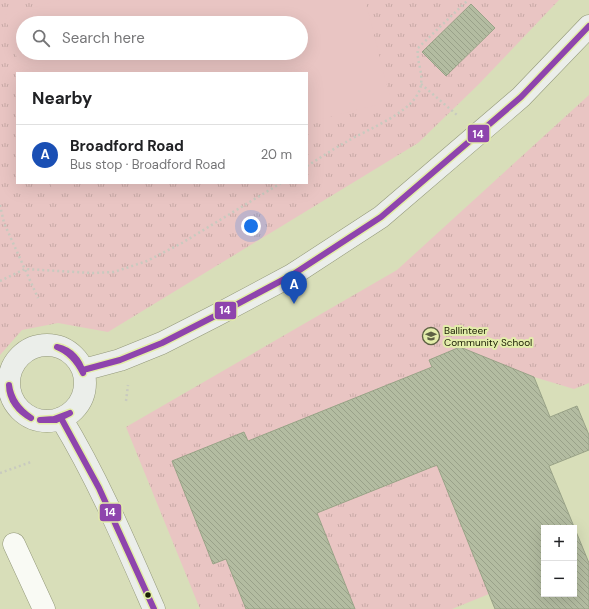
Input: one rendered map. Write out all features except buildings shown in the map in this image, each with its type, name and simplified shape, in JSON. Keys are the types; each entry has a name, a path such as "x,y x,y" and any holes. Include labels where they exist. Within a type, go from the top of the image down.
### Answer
{"street":[{"path":"83,370 120,360 148,349 215,316 292,275 381,217 521,97 589,26"},
{"path":"47,344 59,346 70,352 78,360 83,370 86,382 84,393 79,404 72,412 61,418 49,421 36,420 24,414 5,394 11,369 17,359 25,351 36,346 47,344"},
{"path":"61,418 78,445 99,488 154,609"},
{"path":"14,544 44,609"}],"path":[{"path":"457,115 422,84 416,57 418,48 468,0"},
{"path":"308,165 347,141 386,121 404,108 413,99 422,84"},
{"path":"0,281 25,269 92,273 114,272 140,264 182,243 279,184"},
{"path":"0,205 4,223 38,298"},
{"path":"126,401 128,384"},
{"path":"0,473 31,462"}],"green space":[{"path":"0,0 559,0 478,85 418,143 108,332 58,323 22,330 0,355"},
{"path":"60,0 365,0 391,101 308,123 308,72 21,72 17,60 308,60 308,16 16,16 16,55 5,15"},
{"path":"589,95 589,383 574,389 534,377 458,348 429,360 432,367 248,441 244,432 172,461 213,564 226,559 246,609 200,609 126,427 397,270"},
{"path":"50,184 76,184 52,190"},
{"path":"437,465 489,594 452,609 355,609 317,513"}],"transit line":[{"name":"14","path":"83,370 120,360 162,343 215,316 292,275 381,217 521,97 589,26"},
{"name":"14","path":"57,347 71,353 80,364 83,373"},
{"name":"14","path":"57,347 66,351 73,357 83,373"},
{"name":"14","path":"9,385 16,404 31,418"},
{"name":"14","path":"9,385 11,396 16,405 22,412 31,418"},
{"name":"14","path":"40,420 54,419 70,413"},
{"name":"14","path":"40,420 56,420 70,413"},
{"name":"14","path":"61,418 99,488 154,609"}],"place":[{"name":"Broadford Road","path":"294,304"},
{"name":"Ballinteer Community School","path":"431,336"}]}
